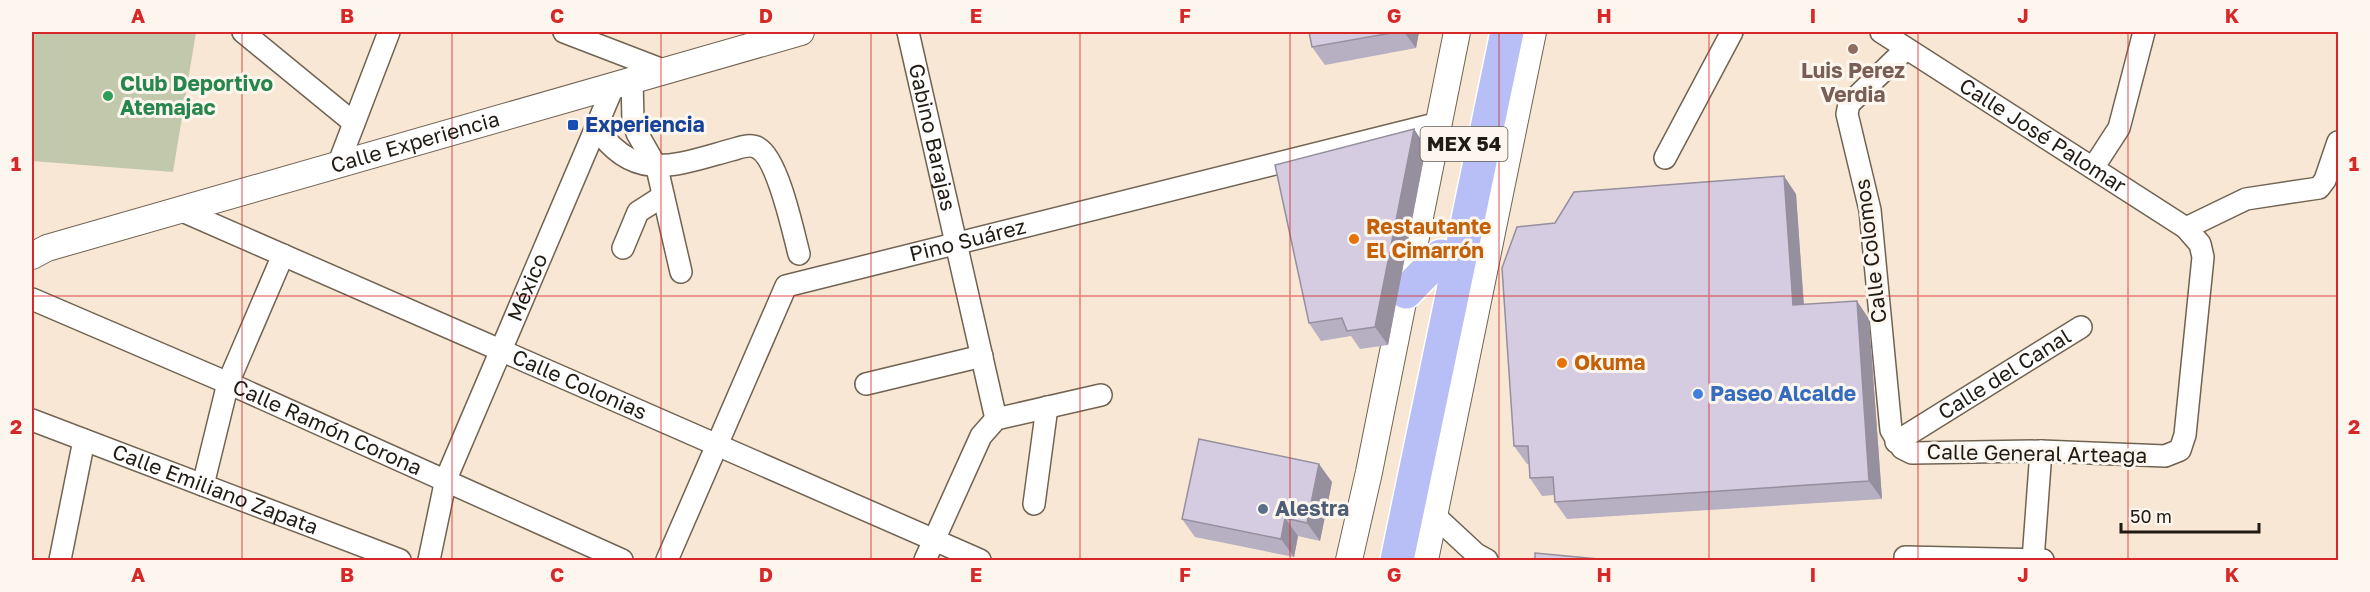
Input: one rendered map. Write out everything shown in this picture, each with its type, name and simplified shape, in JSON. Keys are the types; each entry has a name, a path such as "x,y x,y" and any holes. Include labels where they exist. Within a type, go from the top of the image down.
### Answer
{"main road":[{"name":"MEX 54","path":"1377,561 1487,32"},
{"name":"MEX 54","path":"1397,561 1507,32"},
{"path":"1406,292 1441,256"}],"street":[{"path":"243,32 354,123"},
{"path":"338,165 389,32"},
{"path":"564,32 663,70"},
{"name":"Calle Experiencia","path":"37,251 623,82 757,38 801,32"},
{"name":"Gabino Barajas","path":"908,32 996,419"},
{"path":"1349,561 1406,292 1457,32"},
{"path":"1425,561 1533,32"},
{"path":"1665,158 1732,32"},
{"name":"Calle José Palomar","path":"1881,32 2186,228 2200,244 2203,257 2184,435 2180,450"},
{"path":"2093,168 2119,128 2144,32"},
{"name":"Calle Colomos","path":"1896,442 1891,430 1869,210 1847,114 1849,104 1906,49"},
{"path":"623,82 633,121 657,168 681,272"},
{"name":"México","path":"429,561 446,479 596,127 623,82"},
{"name":"Pino Suárez","path":"667,561 786,286 1439,123"},
{"path":"596,127 605,141 623,157 657,168 742,147 758,148 764,153 785,198 798,254"},
{"path":"2186,228 2246,199 2319,188 2325,180 2338,142"},
{"path":"623,248 638,212 663,196"},
{"name":"Calle Colonias","path":"180,210 980,561"},
{"path":"203,485 228,383 283,255"},
{"name":"Calle Ramón Corona","path":"32,298 446,479 622,561"},
{"name":"Calle del Canal","path":"1896,442 2081,327"},
{"path":"866,384 982,356"},
{"path":"925,561 981,436 996,419 1101,395"},
{"path":"1034,504 1047,407"},
{"name":"Calle Emiliano Zapata","path":"32,420 400,561"},
{"path":"60,561 84,440"},
{"name":"Calle General Arteaga","path":"1896,442 1911,453 2041,451 2165,456 2180,450"},
{"path":"2033,560 2041,451"},
{"path":"1434,515 1486,561"},
{"path":"1905,557 2043,561"}],"green space":[{"name":"Club Deportivo Atemajac","path":"32,32 196,32 173,172 32,161"}],"building":[{"path":"1309,32 1397,32 1312,47"},
{"name":"Restautante El Cimarrón","path":"1414,129 1375,327 1347,331 1342,318 1309,323 1275,165"},
{"name":"Paseo Alcalde","path":"1784,176 1793,305 1857,301 1869,481 1555,502 1553,477 1530,478 1528,446 1514,446 1502,268 1517,227 1555,223 1574,192"},
{"name":"Alestra","path":"1199,439 1319,464 1307,523 1285,518 1281,539 1182,519"},
{"path":"1535,553 1620,561 1535,561"}],"place":[{"name":"Luis Perez Verdia","path":"1853,49"},
{"name":"Club Deportivo Atemajac","path":"108,96"},
{"name":"Experiencia","path":"573,125"},
{"name":"Restautante El Cimarrón","path":"1354,239"},
{"name":"Okuma","path":"1562,363"},
{"name":"Paseo Alcalde","path":"1698,394"},
{"name":"Alestra","path":"1263,509"}]}
